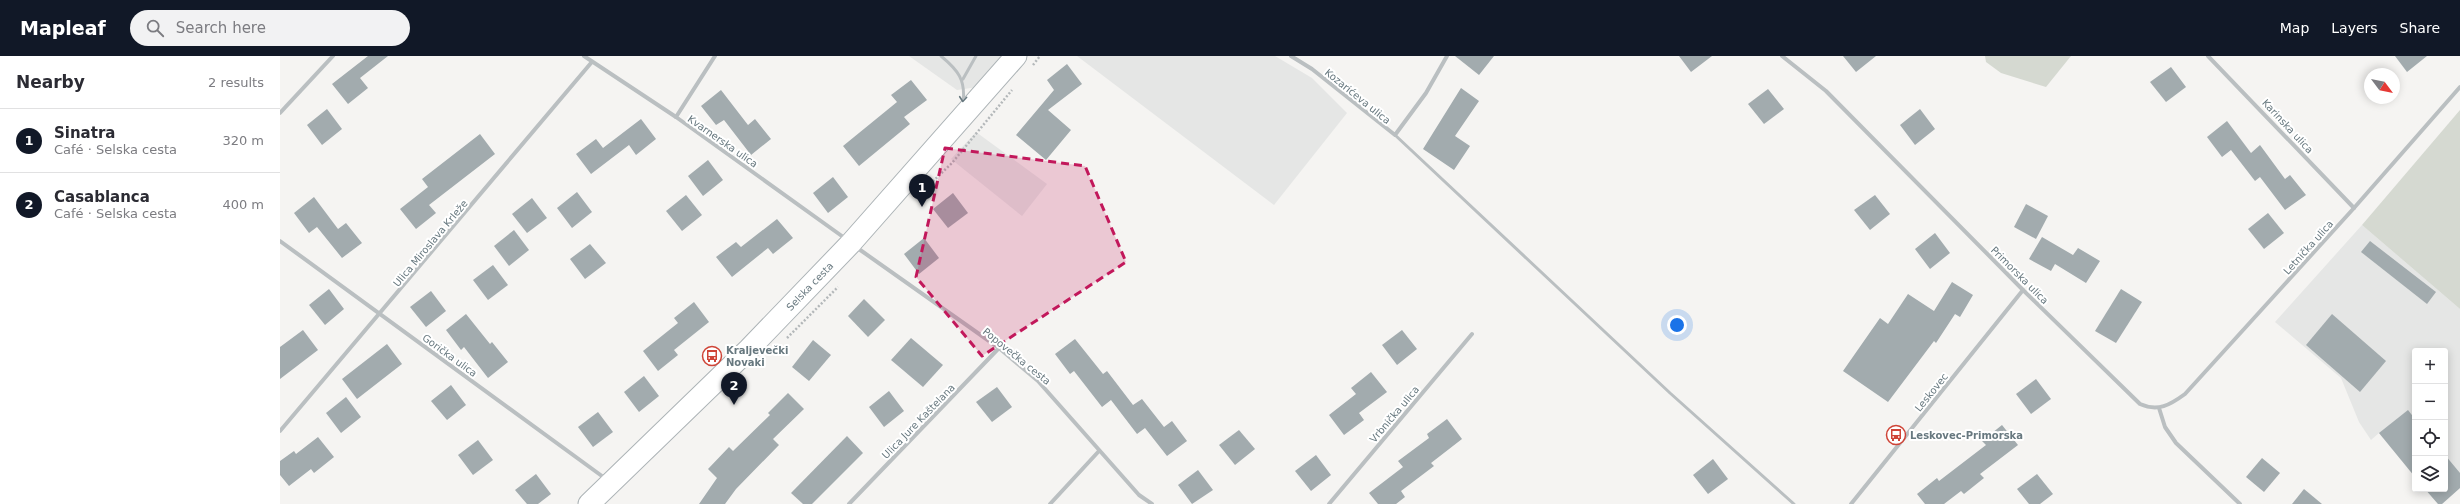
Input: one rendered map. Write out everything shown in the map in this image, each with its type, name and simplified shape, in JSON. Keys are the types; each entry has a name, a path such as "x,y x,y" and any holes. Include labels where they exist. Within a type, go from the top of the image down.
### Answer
{"main road":[{"name":"Selska cesta","path":"589,504 749,349 851,243 1016,56"}],"street":[{"path":"280,112 333,56"},
{"name":"Kvarnerska ulica","path":"584,56 591,63 676,117 851,243"},
{"path":"676,117 715,56"},
{"name":"Kozarićeva ulica","path":"1291,56 1312,68 1395,135"},
{"path":"1395,135 1426,93 1447,56"},
{"name":"Primorska ulica","path":"1782,56 1826,91 2023,290 2140,404 2148,408 2159,408"},
{"name":"Karinska ulica","path":"2208,56 2354,208"},
{"name":"Ulica Miroslava Krleže","path":"280,431 381,314 591,63"},
{"name":"Letnička ulica","path":"2159,408 2172,404 2185,394 2354,208 2460,87"},
{"name":"Gorička ulica","path":"280,241 611,483"},
{"name":"Popovečka cesta","path":"851,243 998,348 1038,381 1139,495 1152,504"},
{"name":"Leskovec","path":"1851,504 2023,290"},
{"name":"Vrbnička ulica","path":"1329,504 1472,334"},
{"name":"Ulica Jure Kaštelana","path":"849,504 998,348"},
{"path":"2159,408 2165,427 2176,443 2240,504"},
{"path":"1050,504 1099,451"}],"lane":[{"path":"941,56 958,70 963,79 964,94 961,118"},
{"path":"963,79 976,56"},
{"path":"1395,135 1670,393 1794,504"}],"path":[{"path":"926,188 952,163 1005,99"}],"highlighted area":[{"path":"945,148 1085,166 1126,262 982,356 916,277"}],"shaded area":[{"path":"909,56 1006,56 978,87 957,90"},
{"path":"1077,56 1275,56 1312,78 1347,113 1274,205"},
{"path":"1985,56 2071,56 2046,87 2001,73 1986,62"},
{"path":"2460,110 2460,309 2362,225"},
{"path":"976,132 1047,184 1022,216 951,159"},
{"path":"2362,225 2460,309 2460,488 2442,504 2438,504 2428,492 2448,492 2448,348 2412,348 2412,473 2379,433 2371,440 2359,422 2341,378 2275,322"}],"building":[{"path":"368,56 388,56 360,78 368,88 348,104 332,84"},
{"path":"1455,56 1494,56 1479,75"},
{"path":"1679,56 1712,56 1691,72"},
{"path":"1843,56 1876,56 1856,72"},
{"path":"2395,56 2427,56 2407,72"},
{"path":"1067,64 1082,84 1048,110 1071,130 1046,160 1016,135 1054,90 1047,80"},
{"path":"2171,67 2186,87 2166,102 2150,82"},
{"path":"911,80 927,100 904,117 910,124 859,166 843,146 897,102 891,95"},
{"path":"1461,88 1479,101 1455,136 1470,146 1454,170 1423,149"},
{"path":"1768,89 1784,109 1764,124 1748,104"},
{"path":"721,90 748,125 755,119 771,139 751,155 724,120 716,125 701,106"},
{"path":"327,109 342,129 322,145 307,125"},
{"path":"1920,109 1935,129 1915,145 1900,125"},
{"path":"641,119 656,139 636,155 629,145 591,174 576,154 596,139 603,148"},
{"path":"2227,121 2251,153 2260,145 2285,179 2290,175 2306,195 2285,210 2260,177 2255,181 2231,150 2222,157 2207,137"},
{"path":"480,134 495,154 429,205 436,213 416,229 400,209 428,187 422,179"},
{"path":"708,160 723,180 703,196 688,176"},
{"path":"833,177 848,197 828,213 813,193"},
{"path":"577,192 592,212 572,228 557,208"},
{"path":"953,193 968,213 948,228 933,209"},
{"path":"686,195 702,215 682,231 666,211"},
{"path":"1875,195 1890,214 1870,230 1854,210"},
{"path":"314,197 338,229 346,223 362,243 342,258 317,227 309,233 294,213"},
{"path":"532,198 547,218 527,233 512,214"},
{"path":"2026,204 2048,216 2036,239 2014,227"},
{"path":"2268,213 2284,233 2264,249 2248,229"},
{"path":"777,219 793,238 773,254 768,248 732,277 716,257 736,242 741,247"},
{"path":"514,230 529,250 509,266 494,246"},
{"path":"1935,233 1950,253 1930,269 1915,249"},
{"path":"2042,237 2073,255 2078,248 2100,261 2086,283 2055,264 2051,271 2029,259"},
{"path":"924,238 939,258 919,274 904,254"},
{"path":"2370,241 2436,292 2427,304 2361,252"},
{"path":"590,244 606,263 585,279 570,259"},
{"path":"493,265 508,285 488,300 473,280"},
{"path":"1952,282 1973,295 1960,317 1955,314 1936,343 1934,341 1888,402 1843,371 1880,318 1888,324 1908,294 1934,311"},
{"path":"329,289 344,309 325,325 309,305"},
{"path":"2121,289 2142,302 2116,343 2095,331"},
{"path":"431,291 446,311 426,327 410,307"},
{"path":"864,299 885,320 868,337 848,316"},
{"path":"694,302 709,322 674,350 678,355 658,371 643,351 678,323 674,318"},
{"path":"466,314 490,344 492,342 508,362 488,378 464,347 461,350 446,330"},
{"path":"2332,314 2386,361 2360,392 2306,345"},
{"path":"303,330 318,350 280,379 280,347"},
{"path":"1402,330 1417,349 1397,365 1382,345"},
{"path":"911,338 943,365 923,387 891,360"},
{"path":"1075,339 1103,374 1107,371 1133,405 1142,399 1164,427 1172,421 1187,441 1167,456 1145,428 1137,434 1111,400 1102,407 1074,371 1070,374 1055,354"},
{"path":"813,340 831,355 809,381 792,367"},
{"path":"387,344 402,364 357,399 342,379"},
{"path":"1371,372 1387,392 1359,413 1364,420 1344,435 1329,415 1356,394 1351,388"},
{"path":"644,376 659,396 639,412 624,392"},
{"path":"2036,379 2051,399 2031,414 2016,394"},
{"path":"451,385 466,405 447,420 431,401"},
{"path":"997,387 1012,407 992,422 976,402"},
{"path":"889,391 904,411 884,427 869,407"},
{"path":"788,393 804,409 773,439 779,445 736,489 725,504 699,504 717,478 708,469 729,447 733,451 770,415 768,413"},
{"path":"346,397 361,417 341,433 326,413"},
{"path":"2408,410 2412,415 2412,473 2379,433"},
{"path":"598,412 613,432 593,447 578,427"},
{"path":"1447,419 1462,439 1431,463 1434,466 1401,491 1405,497 1396,504 1378,504 1369,493 1403,467 1398,461 1429,438 1427,434"},
{"path":"2002,425 2018,445 1980,474 1984,478 1964,494 1961,491 1944,504 1925,504 1917,494 1937,478 1939,481 1986,445 1982,441"},
{"path":"1239,430 1255,449 1235,465 1219,445"},
{"path":"847,436 863,453 812,504 803,504 791,493"},
{"path":"318,437 334,457 314,473 311,469 289,486 280,475 280,461 294,451 296,454"},
{"path":"478,440 493,460 473,475 458,455"},
{"path":"1316,455 1331,475 1311,491 1295,471"},
{"path":"2262,458 2280,473 2264,492 2246,477"},
{"path":"1713,459 1728,479 1708,494 1693,475"},
{"path":"2448,459 2460,473 2460,488 2442,504 2438,504 2428,492 2448,492"},
{"path":"1198,470 1213,490 1192,504 1178,485"},
{"path":"536,474 551,494 538,504 527,504 515,490"},
{"path":"2037,474 2053,494 2040,504 2029,504 2017,489"},
{"path":"2304,489 2322,504 2292,504"}],"place":[{"name":"Sinatra","path":"922,207"},
{"name":"Kraljevečki Novaki","path":"712,356"},
{"name":"Casablanca","path":"734,405"},
{"name":"Leskovec-Primorska","path":"1896,435"}]}
